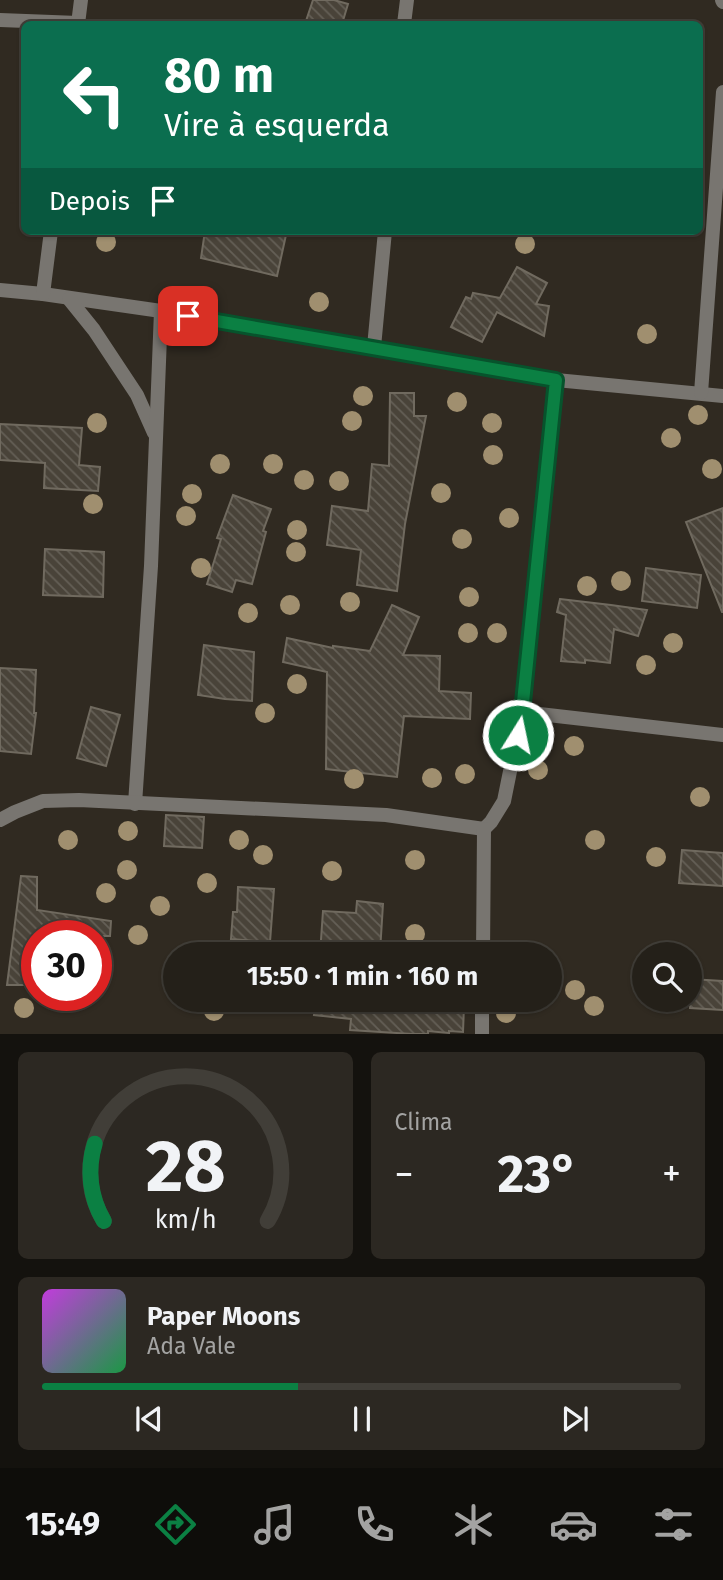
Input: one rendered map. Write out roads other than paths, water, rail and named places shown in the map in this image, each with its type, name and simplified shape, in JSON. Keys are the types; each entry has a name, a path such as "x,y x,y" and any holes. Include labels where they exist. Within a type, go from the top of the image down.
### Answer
{"street":[{"path":"78,21 81,0"},
{"path":"404,21 407,0"},
{"path":"0,20 21,21"},
{"path":"701,393 723,92"},
{"path":"43,294 50,235"},
{"path":"373,347 385,235"},
{"path":"0,290 161,311 556,380 723,396"},
{"path":"69,299 94,330 137,395 156,438"},
{"path":"135,804 151,566 161,311"},
{"path":"483,942 484,829 504,801 522,712 556,380"},
{"path":"522,712 723,735"},
{"path":"0,820 43,801 79,800 386,815 484,829"},
{"path":"482,1012 482,1034"}]}
